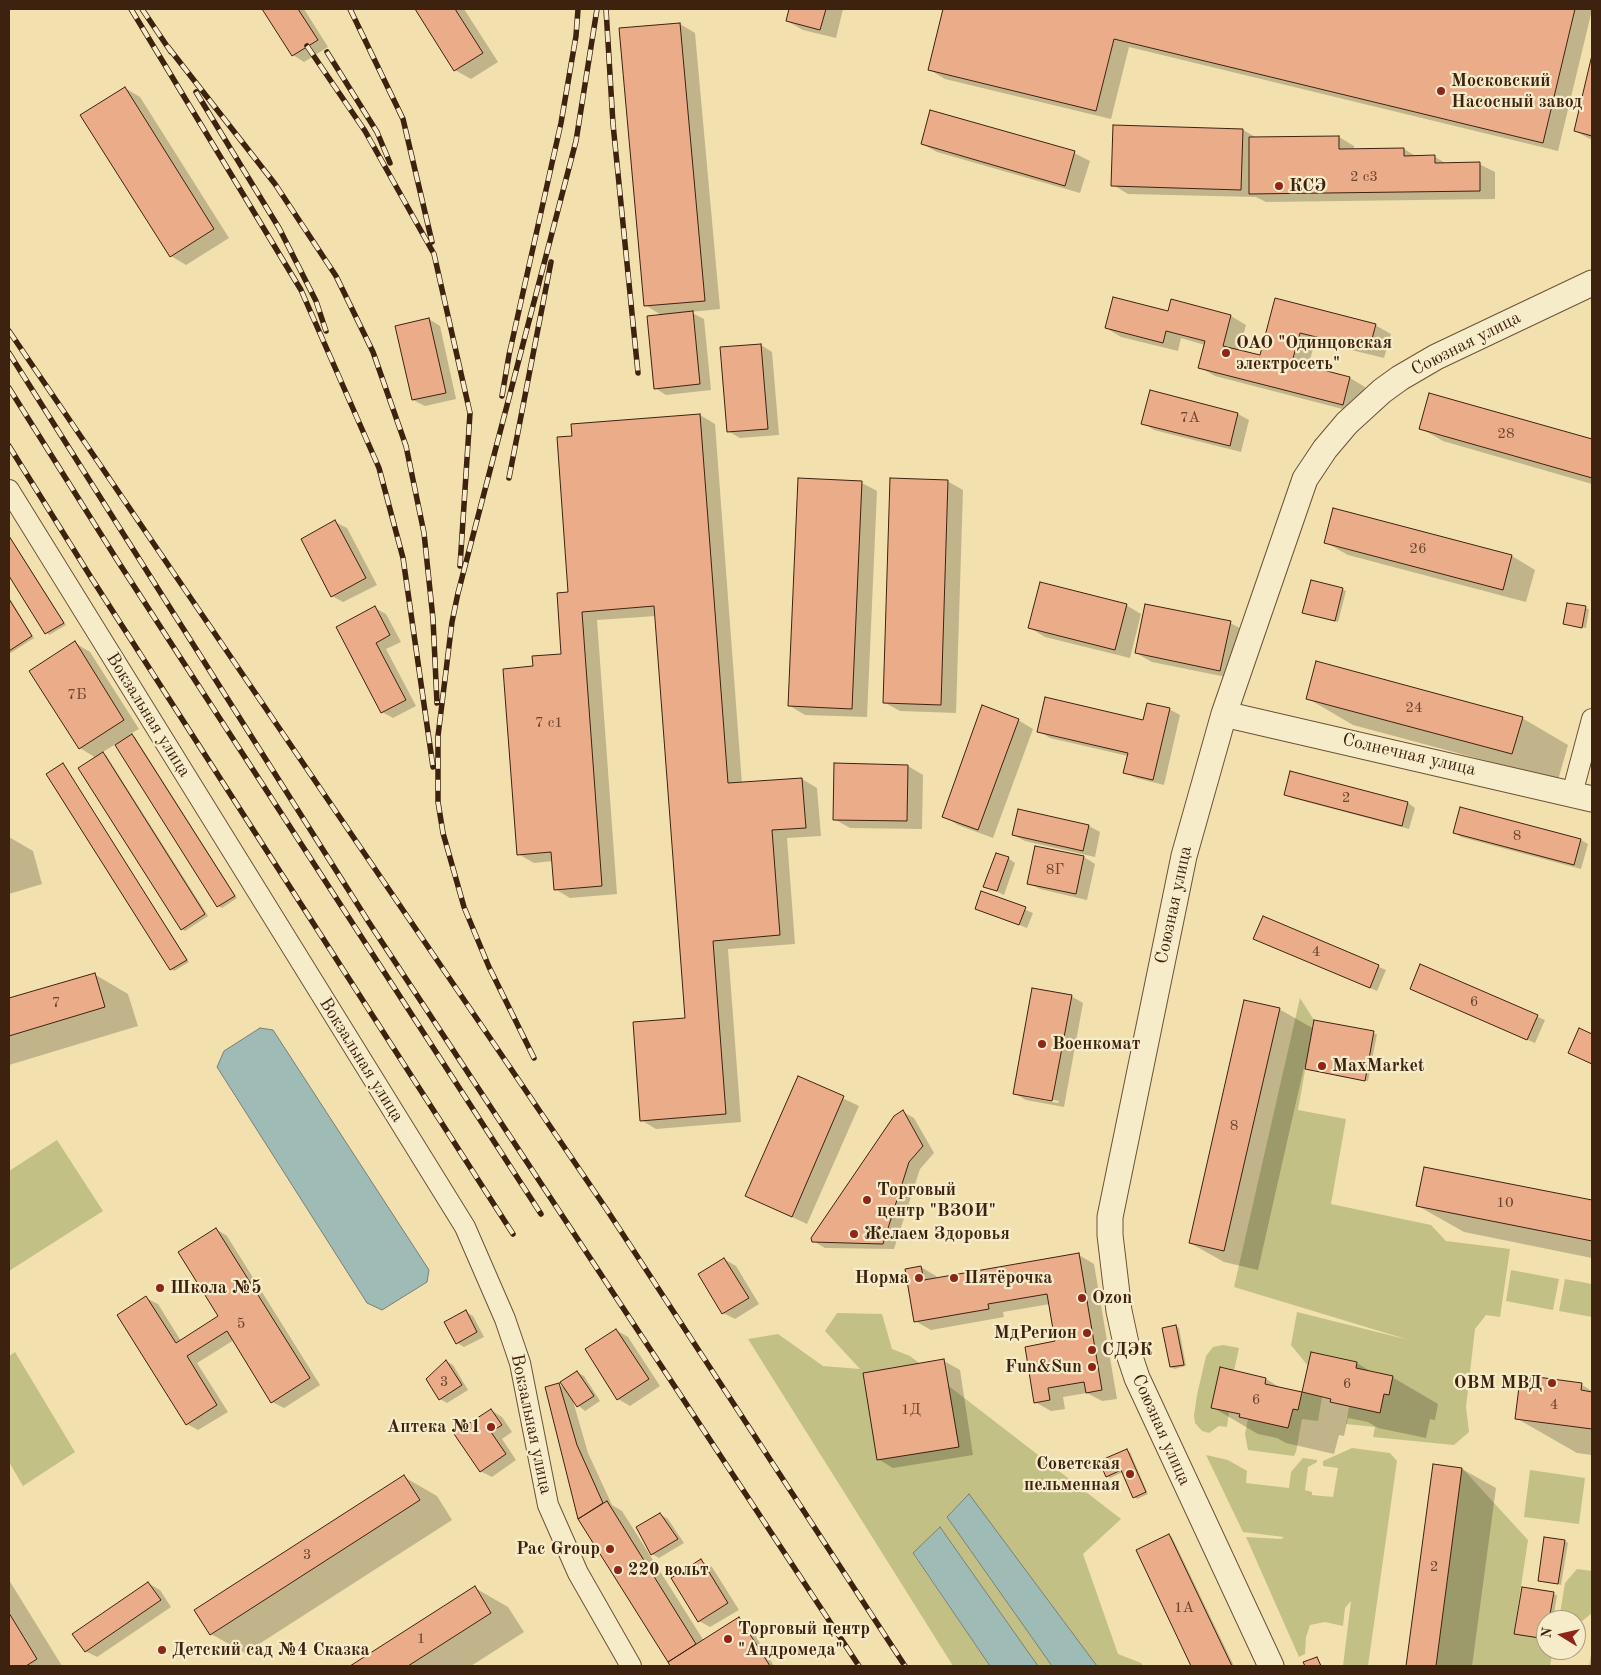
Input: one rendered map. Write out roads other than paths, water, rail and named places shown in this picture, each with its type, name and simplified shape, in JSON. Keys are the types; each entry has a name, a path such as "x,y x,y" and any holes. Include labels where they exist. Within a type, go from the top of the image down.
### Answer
{"street":[{"name":"Союзная улица","path":"1271,1666 1137,1378 1127,1348 1119,1312 1109,1226 1145,1037 1184,856 1224,714 1306,479 1325,449 1347,423 1382,391 1436,357 1592,283"},
{"name":"Вокзальная улица","path":"9,490 465,1227 505,1319 520,1363 548,1505 578,1573 631,1666"},
{"name":"Солнечная улица","path":"1224,714 1582,796"},
{"path":"1582,796 1592,719"}],"water":[{"path":"260,1028 273,1030 429,1270 427,1282 382,1310 367,1303 217,1067 224,1051"},
{"path":"969,1494 1097,1666 1052,1666 947,1517"},
{"path":"940,1527 1038,1666 990,1666 913,1553"}],"railway":[{"path":"131,9 301,290 379,468 403,558 433,767"},
{"path":"142,9 171,52"},
{"path":"350,9 403,119 432,242"},
{"path":"502,396 509,355 561,123 576,36 578,9"},
{"path":"534,1058 489,967 464,907 443,833 438,802 438,736 452,622 458,593 576,141 597,9"},
{"path":"606,9 613,124 638,373"},
{"path":"307,46 365,131 434,254 470,413 460,566"},
{"path":"168,47 275,184 336,276 373,352 406,446 424,533 433,619 437,703"},
{"path":"327,52 377,132 390,163"},
{"path":"196,92 279,228 316,301 326,331"},
{"path":"509,478 551,262"},
{"path":"9,331 607,1210 905,1666"},
{"path":"9,353 368,921 859,1666"},
{"path":"9,388 119,563 541,1214"},
{"path":"9,446 92,579 513,1234"}],"place":[{"name":"Московский Насосный завод","path":"1441,91"},
{"name":"КСЭ","path":"1279,186"},
{"name":"ОАО \"Одинцовская электросеть\"","path":"1226,353"},
{"name":"Военкомат","path":"1042,1044"},
{"name":"MaxMarket","path":"1322,1066"},
{"name":"Торговый центр \"ВЗОИ\"","path":"867,1200"},
{"name":"Желаем Здоровья","path":"854,1234"},
{"name":"Норма","path":"919,1278"},
{"name":"Пятёрочка","path":"954,1278"},
{"name":"Школа №5","path":"160,1288"},
{"name":"Ozon","path":"1082,1298"},
{"name":"МдРегион","path":"1087,1333"},
{"name":"СДЭК","path":"1092,1350"},
{"name":"Fun&Sun","path":"1092,1367"},
{"name":"ОВМ МВД","path":"1552,1383"},
{"name":"Аптека №1","path":"491,1427"},
{"name":"Советская пельменная","path":"1130,1474"},
{"name":"Pac Group","path":"610,1549"},
{"name":"220 вольт","path":"618,1570"},
{"name":"Торговый центр \"Андромеда\"","path":"728,1639"},
{"name":"Детский сад №4 Сказка","path":"162,1650"}]}
